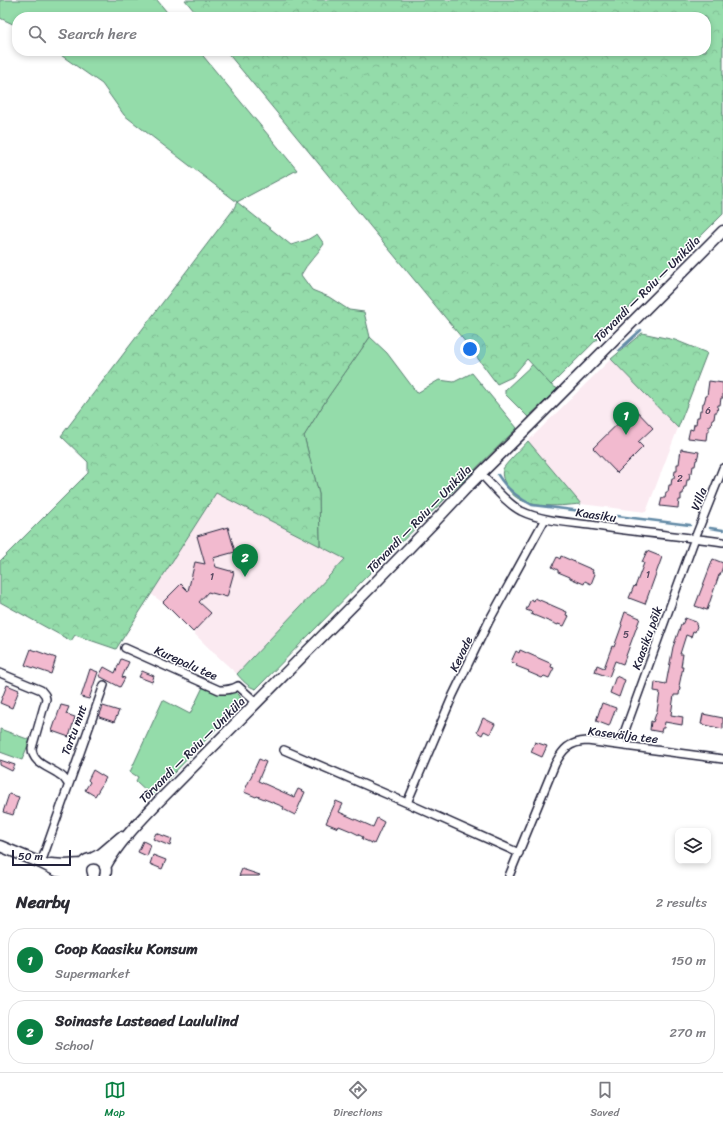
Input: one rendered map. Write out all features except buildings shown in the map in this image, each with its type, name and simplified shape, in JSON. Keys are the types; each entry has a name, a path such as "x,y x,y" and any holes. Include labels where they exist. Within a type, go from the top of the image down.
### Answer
{"street":[{"name":"Tõrvandi — Roiu — Uniküla","path":"82,864 89,858 93,858 101,854 135,826 481,474 723,231"},
{"name":"Villa","path":"695,538 723,468"},
{"name":"Kaasiku","path":"481,474 504,498 520,510 534,516 545,519 723,542"},
{"name":"Kevade","path":"407,803 453,695 489,621 545,519"},
{"name":"Kaasiku põik","path":"620,744 695,538"},
{"name":"Kurepalu tee","path":"125,648 219,690 227,690 238,686 257,703"},
{"path":"0,673 38,689 45,695 46,699 32,748 33,756 36,761 62,775 68,784"},
{"name":"Tartu mnt","path":"41,863 104,685"},
{"name":"Kasevälja tee","path":"509,876 555,764 564,749 569,745 587,740 723,760"},
{"path":"284,750 519,853"},
{"name":"Tõrvandi — Roiu — Uniküla","path":"105,873 115,852 135,826"},
{"path":"0,846 57,871 81,876 80,871 82,864 65,866 41,863"},
{"path":"93,858 101,861 105,873"}],"shaded area":[{"path":"611,359 678,428 646,512 581,504 528,441"},
{"path":"216,493 346,559 237,674 162,602 151,594"}],"green space":[{"path":"0,0 157,0 167,12 12,12 12,24 0,18"},
{"path":"185,0 723,0 723,214 551,385 527,359 512,377 497,384 467,344 230,56 711,56 711,12 195,12"},
{"path":"62,56 203,56 297,170 237,202 124,115 102,84"},
{"path":"237,202 291,245 307,240 317,234 324,244 301,275 312,290 329,297 349,310 364,312 370,337 328,397 304,436 319,494 320,546 216,493 116,649 75,635 71,641 0,602 0,561 88,473 88,462 61,436 233,210"},
{"path":"642,333 675,340 707,353 678,428 611,359"},
{"path":"370,337 387,353 417,393 439,380 454,382 472,373 517,428 368,575 256,689 248,685 237,674 345,559 320,546 319,494 304,436 328,397"},
{"path":"533,364 551,385 558,389 528,417 505,394 505,390"},
{"path":"528,441 581,504 562,506 540,505 521,500 513,495 504,481 502,474 503,469"},
{"path":"203,687 219,693 235,691 240,696 241,703 152,796 136,781 138,777 130,772 163,700 190,714"},
{"path":"0,729 30,740 22,760 0,752"}],"waterway":[{"path":"619,350 641,330"},
{"path":"498,475 513,492 532,505 589,512"},
{"path":"617,516 690,525"},
{"path":"710,528 723,530"}],"place":[{"name":"Coop Kaasiku Konsum","path":"626,435"},
{"name":"Soinaste Lasteaed Laululind","path":"245,577"}]}
